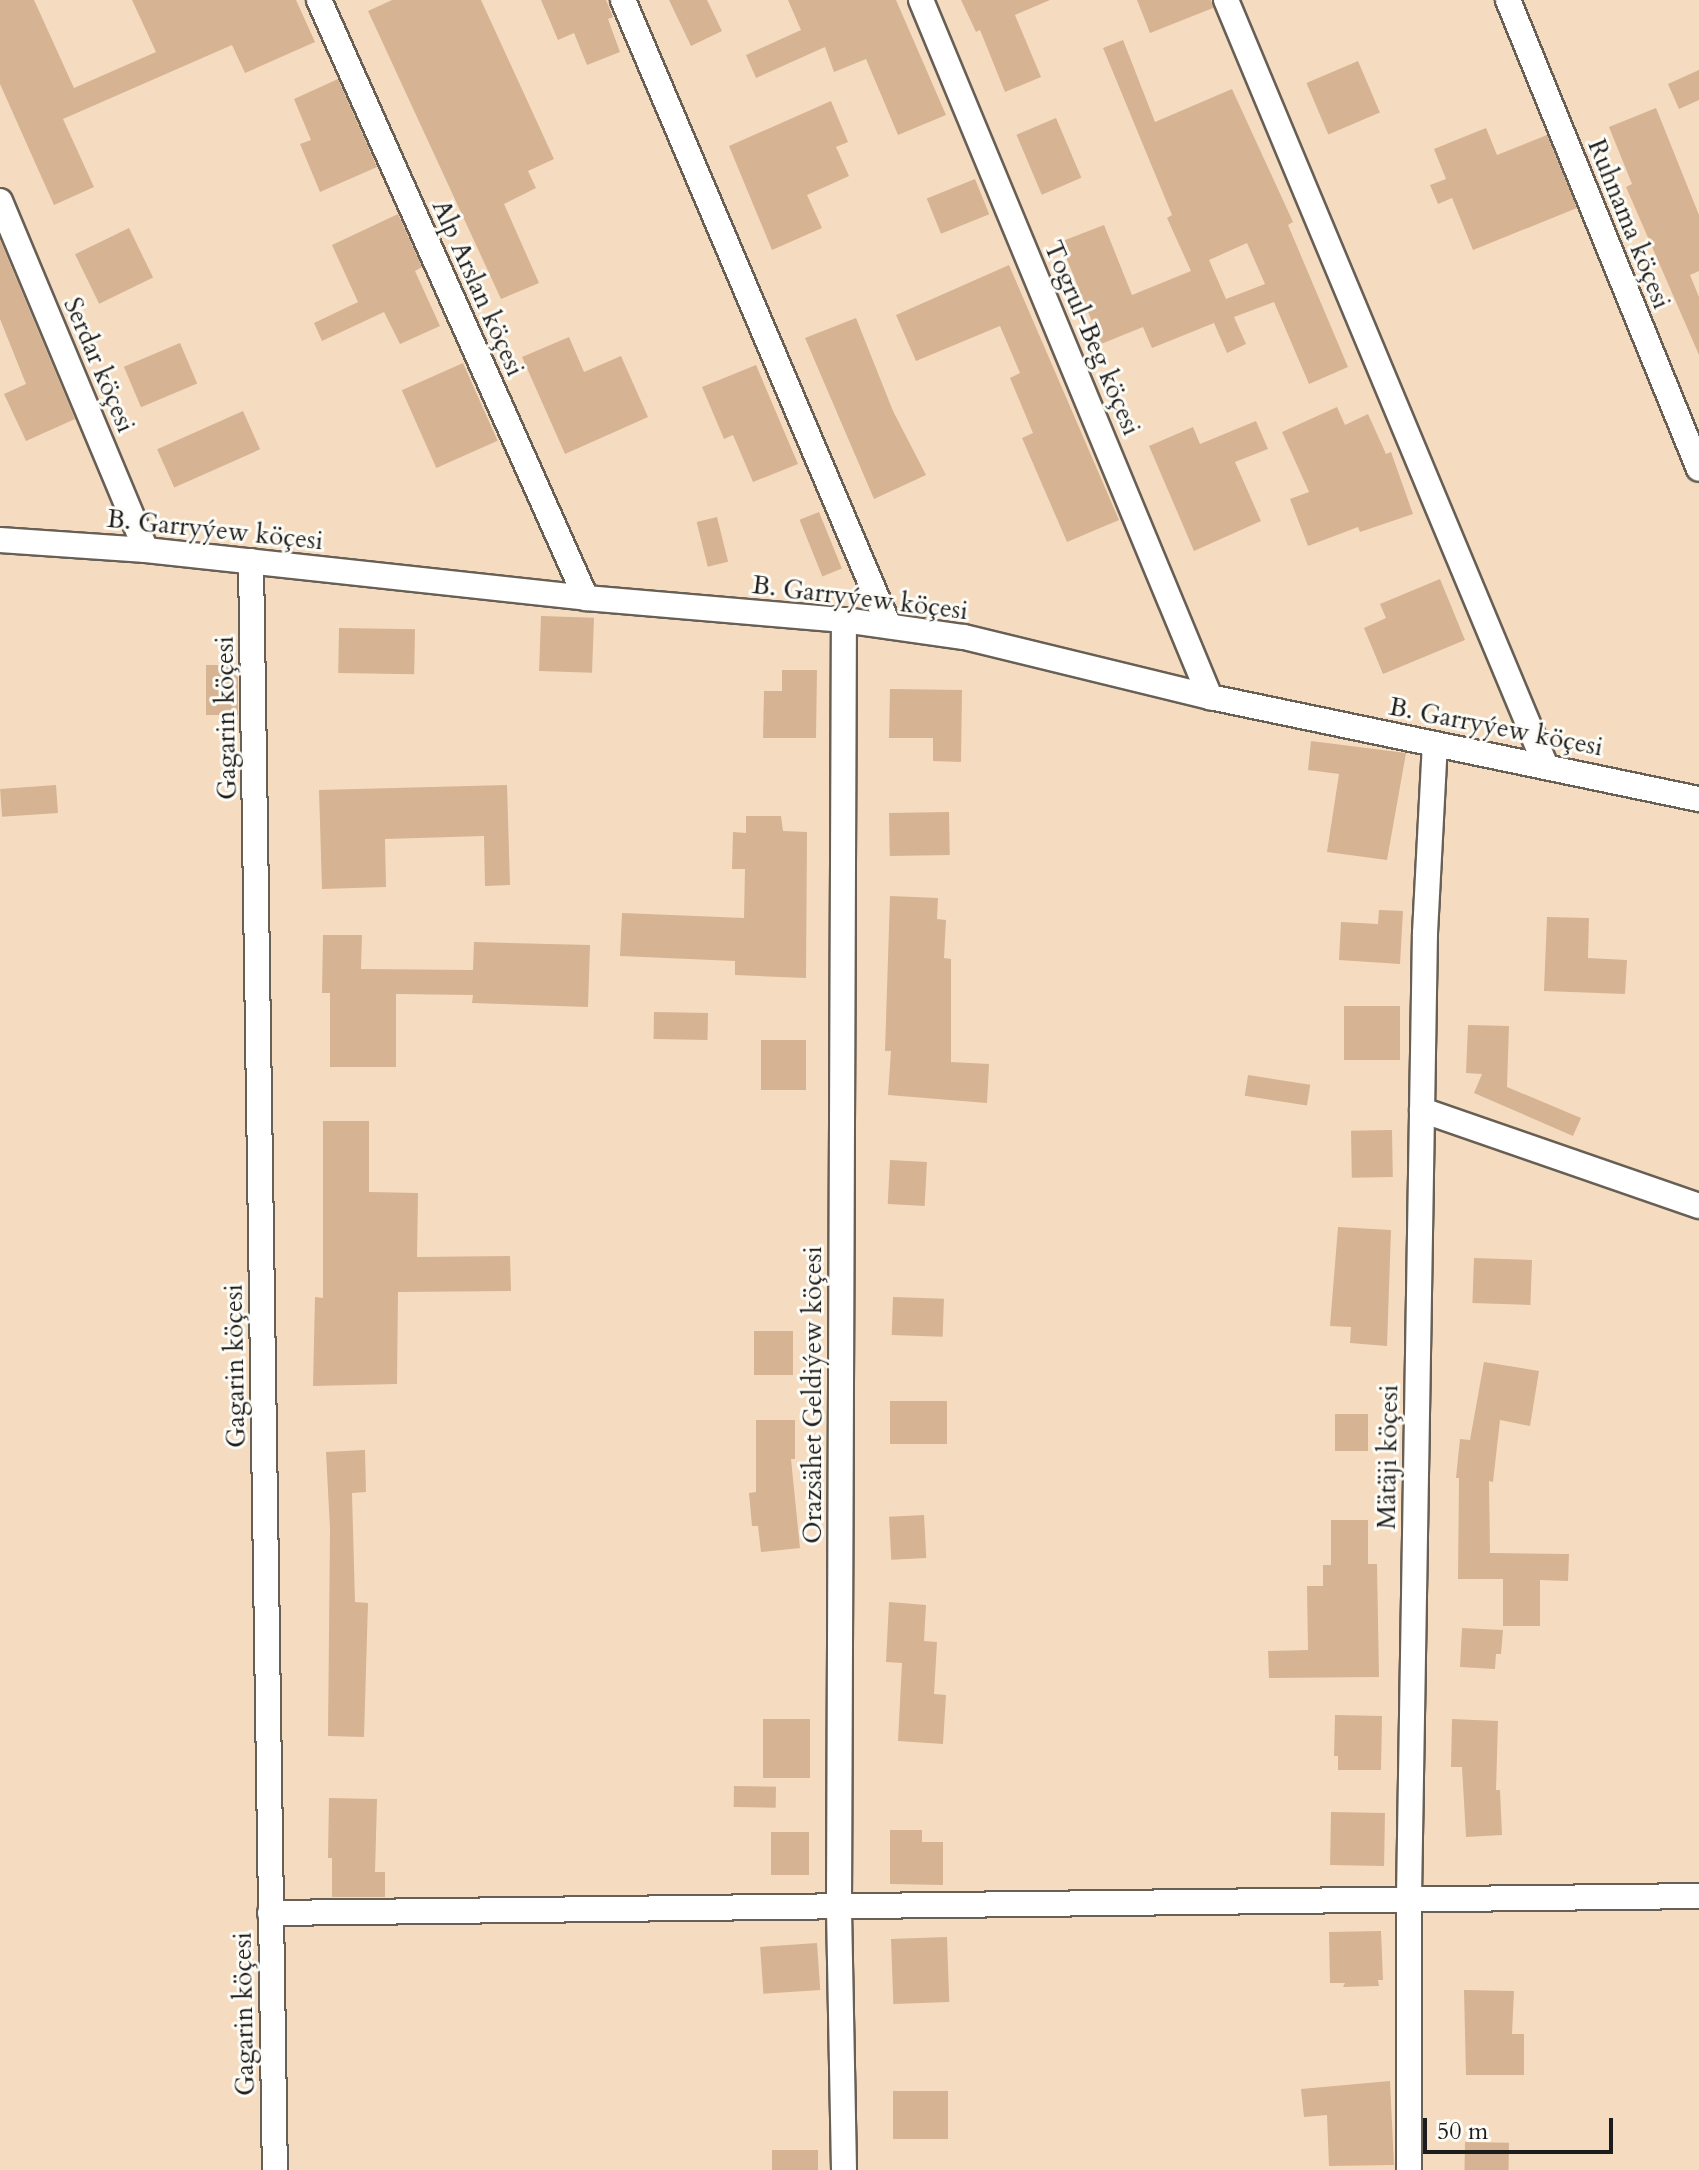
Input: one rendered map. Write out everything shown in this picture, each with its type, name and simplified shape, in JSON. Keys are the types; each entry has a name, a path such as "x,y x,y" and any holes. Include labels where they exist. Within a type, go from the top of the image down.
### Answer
{"street":[{"name":"Alp Arslan köçesi","path":"319,0 586,598"},
{"path":"623,0 889,626"},
{"name":"Togrul-Beg köçesi","path":"921,0 1210,697"},
{"path":"1226,0 1545,764"},
{"name":"Ruhnama köçesi","path":"1508,0 1699,469"},
{"name":"Serdar köçesi","path":"0,201 146,550"},
{"name":"B. Garryýew köçesi","path":"0,540 146,550 586,598 844,620 964,637 1210,697 1545,764 1699,799"},
{"name":"Gagarin köçesi","path":"251,561 275,2170"},
{"name":"Orazsähet Geldiýew köçesi","path":"844,620 839,1905 844,2170"},
{"name":"Mätäji köçesi","path":"1409,2170 1409,1897 1425,933 1435,744"},
{"path":"1422,1110 1699,1206"},
{"path":"270,1913 1409,1897 1699,1896"}],"building":[{"path":"0,0 34,0 74,88 156,52 132,0 296,0 315,42 245,73 232,45 63,119 94,187 54,205 0,84"},
{"path":"392,0 481,0 554,159 528,171 536,188 504,204 539,283 501,299 368,11"},
{"path":"541,0 606,0 613,17 608,19 620,52 587,65 574,33 558,40"},
{"path":"669,0 707,0 722,31 691,46"},
{"path":"788,0 896,0 946,115 898,135 866,59 834,72 825,47 756,78 746,55 801,30"},
{"path":"961,0 1050,0 1015,15 1041,77 1005,92 980,30 976,32"},
{"path":"1137,0 1211,0 1213,8 1150,33"},
{"path":"1123,40 1155,122 1232,89 1293,222 1288,225 1348,367 1309,384 1274,302 1234,317 1246,344 1227,353 1214,323 1152,348 1143,327 1101,344 1060,242 1104,225 1132,295 1191,271 1167,218 1172,215 1103,48","holes":["1247,243 1265,284 1226,299 1209,260"]},
{"path":"1358,61 1380,113 1328,134 1306,83"},
{"path":"1699,70 1699,100 1679,109 1668,84"},
{"path":"338,79 377,167 320,192 300,144 311,140 294,99"},
{"path":"831,101 848,142 836,147 849,176 807,195 822,228 772,250 729,146"},
{"path":"1656,108 1699,215 1699,271 1690,275 1699,297 1699,355 1626,187 1632,184 1609,127"},
{"path":"1056,118 1081,178 1042,195 1016,135"},
{"path":"1486,128 1497,155 1547,135 1577,208 1473,250 1452,198 1438,204 1430,185 1446,179 1434,149"},
{"path":"975,179 989,214 941,234 927,198"},
{"path":"398,214 422,267 415,271 440,326 400,344 384,312 322,341 314,323 358,302 332,245"},
{"path":"129,228 153,277 99,304 75,254"},
{"path":"0,240 75,419 26,441 4,394 26,384 0,319"},
{"path":"1009,265 1119,520 1067,542 1022,438 1033,433 1010,378 1020,373 1000,326 916,361 896,315"},
{"path":"856,318 893,411 926,475 874,499 805,338"},
{"path":"569,337 584,372 621,356 648,417 565,454 522,357"},
{"path":"180,343 197,384 141,407 124,367"},
{"path":"463,363 498,441 436,468 402,390"},
{"path":"756,365 798,464 753,482 733,435 724,439 702,387"},
{"path":"1337,407 1345,425 1368,414 1386,454 1391,452 1413,514 1360,532 1358,527 1308,546 1290,499 1309,492 1282,432"},
{"path":"243,411 260,449 174,488 157,449"},
{"path":"1256,421 1268,449 1235,462 1261,521 1194,551 1149,446 1193,427 1200,444"},
{"path":"819,512 842,569 822,576 800,520"},
{"path":"717,517 728,562 708,567 697,522"},
{"path":"1440,579 1465,640 1383,674 1364,628 1386,618 1380,604"},
{"path":"541,616 594,618 592,673 539,671"},
{"path":"339,628 415,629 414,674 338,673"},
{"path":"206,665 238,665 238,715 206,715"},
{"path":"782,670 817,670 816,738 763,738 764,691 782,691"},
{"path":"890,689 962,690 961,762 933,761 933,738 889,738"},
{"path":"1311,741 1406,753 1387,860 1327,852 1339,774 1308,770"},
{"path":"56,785 58,813 2,817 0,789"},
{"path":"507,785 510,885 485,886 484,836 385,839 386,887 322,889 319,790"},
{"path":"949,812 950,855 890,856 889,813"},
{"path":"746,816 781,816 783,831 807,832 806,978 735,975 735,961 620,956 622,913 744,918 745,869 732,869 733,832 746,833"},
{"path":"890,896 938,898 937,919 946,920 944,958 951,959 951,1062 989,1064 987,1103 888,1095 891,1051 885,1051"},
{"path":"1379,910 1403,911 1400,964 1339,960 1341,922 1378,924"},
{"path":"1547,917 1589,918 1588,958 1627,960 1625,994 1544,991"},
{"path":"323,935 362,935 361,969 473,970 474,942 590,945 588,1007 472,1003 473,995 396,994 396,1067 330,1067 330,993 322,993"},
{"path":"1344,1006 1400,1006 1400,1060 1344,1060"},
{"path":"654,1012 708,1013 708,1040 654,1039"},
{"path":"1468,1025 1509,1026 1507,1087 1581,1118 1573,1136 1474,1093 1482,1074 1466,1073"},
{"path":"761,1040 806,1040 806,1090 761,1090"},
{"path":"1248,1075 1310,1085 1307,1106 1245,1096"},
{"path":"323,1121 369,1121 369,1192 418,1193 417,1257 510,1256 511,1291 398,1292 397,1384 313,1386 315,1297 323,1298"},
{"path":"1392,1130 1393,1177 1352,1178 1351,1131"},
{"path":"890,1160 927,1162 925,1206 888,1204"},
{"path":"1338,1227 1391,1230 1387,1346 1350,1343 1351,1327 1330,1326"},
{"path":"1474,1258 1532,1260 1530,1305 1472,1303"},
{"path":"893,1297 944,1299 943,1337 892,1335"},
{"path":"754,1331 793,1331 793,1375 754,1375"},
{"path":"1484,1362 1539,1371 1530,1426 1500,1420 1493,1482 1489,1481 1490,1553 1569,1554 1568,1581 1540,1580 1540,1626 1503,1626 1503,1579 1458,1579 1459,1478 1456,1478 1460,1439 1470,1440"},
{"path":"890,1401 947,1401 947,1444 890,1444"},
{"path":"1335,1414 1368,1414 1368,1451 1335,1451"},
{"path":"756,1420 795,1420 795,1459 791,1459 800,1548 761,1552 758,1526 752,1526 749,1493 756,1492"},
{"path":"365,1450 366,1492 352,1493 355,1602 368,1603 364,1737 328,1736 330,1529 326,1452"},
{"path":"924,1515 926,1558 891,1560 889,1517"},
{"path":"1331,1520 1368,1520 1368,1564 1377,1564 1379,1677 1269,1678 1268,1651 1308,1650 1307,1586 1323,1586 1323,1565 1331,1565"},
{"path":"889,1602 926,1605 924,1641 937,1642 934,1694 946,1695 943,1744 898,1741 902,1663 886,1662"},
{"path":"1462,1628 1503,1630 1501,1654 1496,1654 1495,1669 1460,1667"},
{"path":"1335,1715 1382,1716 1381,1770 1338,1770 1338,1756 1334,1756"},
{"path":"763,1719 810,1719 810,1778 763,1778"},
{"path":"1452,1719 1498,1721 1496,1790 1500,1790 1502,1835 1466,1837 1462,1767 1451,1767"},
{"path":"734,1786 776,1787 776,1808 734,1807"},
{"path":"329,1798 377,1799 375,1872 385,1872 385,1897 332,1897 332,1858 328,1858"},
{"path":"1331,1812 1385,1813 1384,1866 1330,1865"},
{"path":"890,1830 922,1830 922,1842 943,1842 943,1885 890,1884"},
{"path":"771,1832 809,1832 809,1875 771,1875"},
{"path":"1381,1931 1383,1980 1378,1980 1379,1986 1343,1987 1345,1983 1330,1983 1329,1932"},
{"path":"947,1937 949,2002 893,2004 891,1939"},
{"path":"817,1943 820,1990 763,1994 760,1947"},
{"path":"1464,1990 1514,1991 1512,2034 1524,2034 1524,2075 1466,2075"},
{"path":"1390,2081 1394,2165 1329,2166 1327,2115 1304,2117 1301,2089"},
{"path":"893,2091 948,2091 948,2139 893,2139"},
{"path":"1465,2142 1509,2143 1509,2170 1465,2170"},
{"path":"772,2150 818,2150 818,2170 772,2170"}]}
